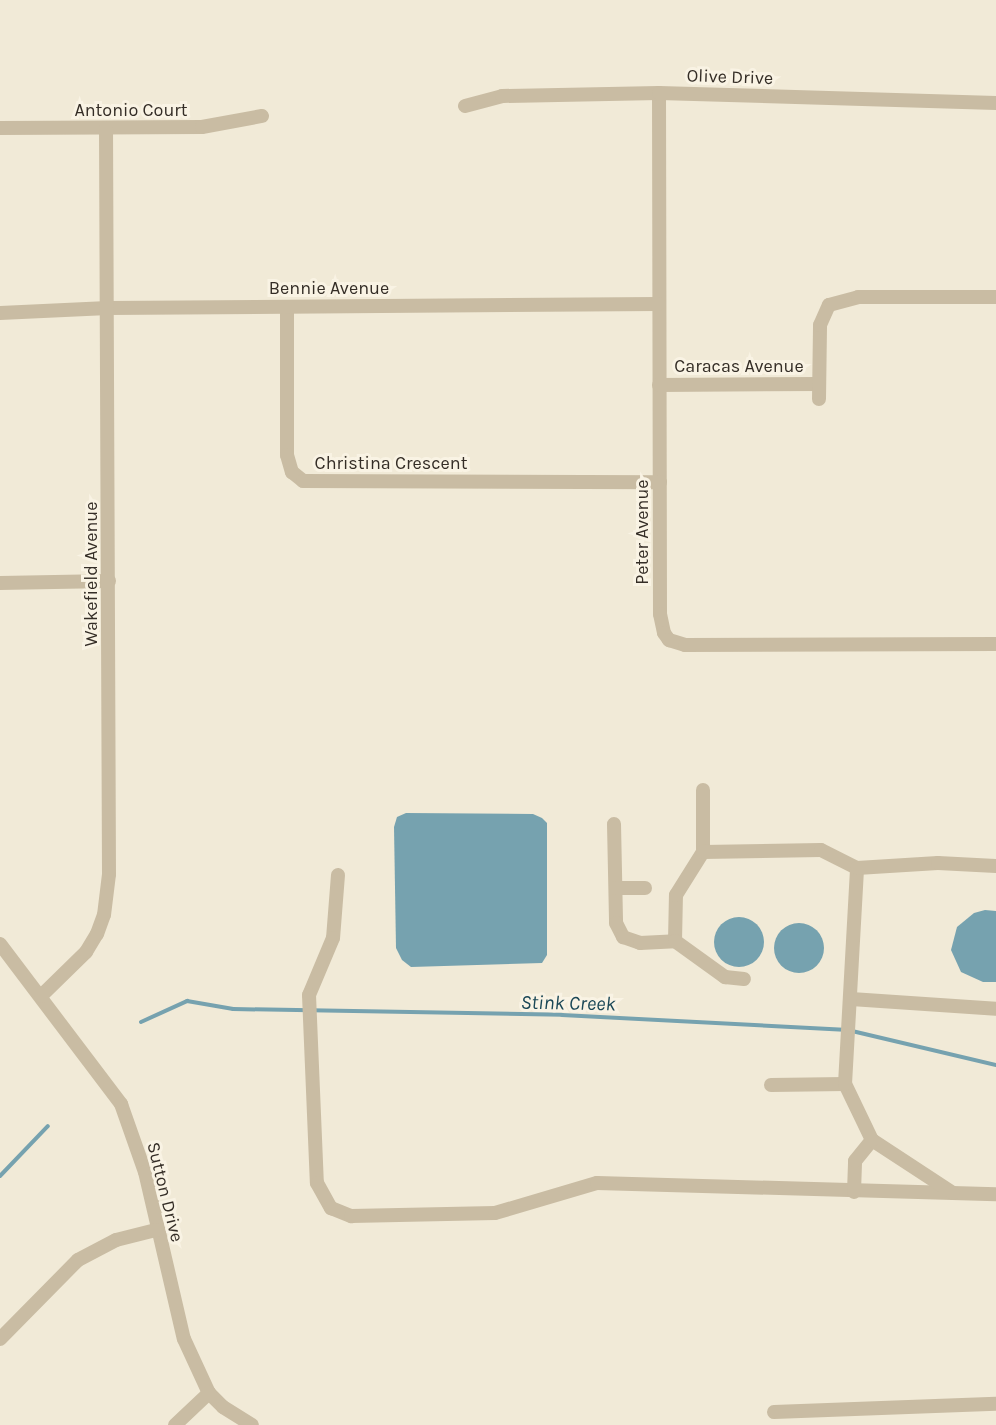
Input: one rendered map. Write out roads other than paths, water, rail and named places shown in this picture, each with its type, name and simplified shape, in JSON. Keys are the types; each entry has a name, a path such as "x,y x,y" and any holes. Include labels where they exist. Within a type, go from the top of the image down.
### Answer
{"street":[{"name":"Olive Drive","path":"465,106 502,96 659,93 996,103"},
{"name":"Peter Avenue","path":"659,93 660,614 664,633 675,643 996,644"},
{"name":"Antonio Court","path":"0,128 202,127 262,116"},
{"name":"Wakefield Avenue","path":"41,996 86,952 104,915 109,874 106,128"},
{"path":"819,399 822,314 840,299 996,297"},
{"name":"Bennie Avenue","path":"0,313 108,308 658,304"},
{"name":"Christina Crescent","path":"287,307 287,455 292,472 303,481 660,482"},
{"name":"Caracas Avenue","path":"659,385 819,384"},
{"path":"0,583 109,581"},
{"path":"675,941 676,895 703,852 703,790"},
{"path":"614,824 616,923 623,937 640,943 675,941 724,977 744,979"},
{"path":"703,852 821,850 857,868 938,863 996,866"},
{"path":"857,868 845,1084 872,1140 954,1194"},
{"path":"338,875 333,938 309,995 317,1183 331,1208 351,1216 495,1213 597,1183 854,1192 996,1194"},
{"path":"615,888 645,888"},
{"name":"Sutton Drive","path":"0,944 121,1104 145,1172 156,1230 184,1339 209,1393 223,1407 252,1425"},
{"path":"851,999 996,1009"},
{"path":"771,1085 845,1084"},
{"path":"854,1192 855,1161 872,1140"},
{"path":"0,1339 78,1260 116,1240 156,1230"},
{"path":"175,1425 209,1393"},
{"path":"774,1412 996,1404"}],"water":[{"path":"406,813 533,814 547,823 547,955 542,963 411,967 402,960 396,948 394,827 397,817"},
{"path":"985,910 996,911 996,982 983,982 961,972 951,950 957,927 974,913"},
{"path":"734,917 744,917 757,924 764,937 764,947 757,960 744,967 734,967 725,963 718,956 714,947 714,937 718,928 725,921"},
{"path":"794,923 804,923 817,930 824,943 824,953 817,966 804,973 794,973 785,969 778,962 774,953 774,943 778,934 785,927"}],"waterway":[{"name":"Stink Creek","path":"141,1022 187,1001 233,1009 562,1015 844,1030"},
{"name":"Stink Creek","path":"852,1031 996,1065"},
{"name":"Stink Creek","path":"0,1176 48,1126"}]}
